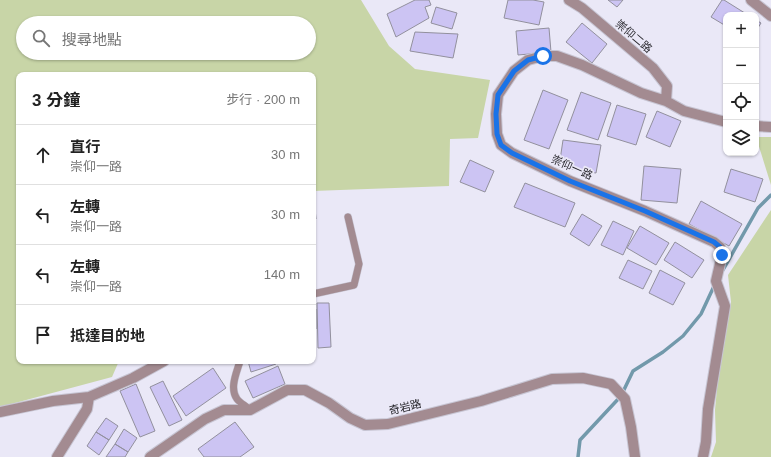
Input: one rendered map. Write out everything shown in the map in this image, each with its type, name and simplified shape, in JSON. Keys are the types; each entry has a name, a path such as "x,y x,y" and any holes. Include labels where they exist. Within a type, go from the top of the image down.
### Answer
{"street":[{"name":"崇仰二路","path":"569,0 582,8 653,68 667,86 666,102"},
{"path":"751,0 771,16"},
{"name":"崇仰一路","path":"703,457 706,442 708,409 725,306 716,281 722,255 720,247 714,242 645,211 570,181 512,153 501,145 497,134 496,114 498,95 514,71 528,60 543,56 557,56 582,65 640,93 666,102 684,111 723,121"},
{"path":"759,126 771,127"},
{"path":"0,412 53,401 89,397 133,378 159,364"},
{"name":"奇岩路","path":"150,457 205,419 224,410 250,410 287,390 305,390 329,403 350,418 365,425 388,424 481,401 552,379 583,378 611,384 625,399 635,457"},
{"path":"56,457 87,409 89,397"}],"lane":[{"path":"316,293 354,285 359,264 348,217"},
{"path":"239,364 233,391 238,399 250,410"}],"green space":[{"path":"0,0 361,0 389,46 415,69 490,80 478,138 450,139 449,186 316,191 316,72 16,72 16,364 118,364 112,377 0,407"},
{"path":"759,137 771,137 771,185 759,147"},
{"path":"771,210 771,457 711,457 716,442 715,410 718,378 731,302 728,275"}],"building":[{"path":"415,0 429,0 431,5 425,7 429,18 396,37 387,14"},
{"path":"508,0 533,0 544,2 539,25 504,18"},
{"path":"608,0 623,0 617,7"},
{"path":"722,0 743,12 723,12 723,24 711,17"},
{"path":"436,7 457,13 452,29 431,23"},
{"path":"582,23 607,44 592,63 566,42"},
{"path":"549,28 551,52 518,55 516,31"},
{"path":"415,32 458,34 453,58 410,51"},
{"path":"543,90 568,100 549,149 524,140"},
{"path":"581,92 611,103 598,140 567,130"},
{"path":"617,105 646,114 636,145 607,136"},
{"path":"657,111 681,121 670,147 646,137"},
{"path":"563,140 601,145 596,173 559,167"},
{"path":"470,160 494,171 485,192 460,182"},
{"path":"644,166 681,169 677,203 641,200"},
{"path":"731,169 763,179 755,202 724,192"},
{"path":"525,183 575,203 565,227 514,207"},
{"path":"701,201 742,224 729,246 689,224"},
{"path":"582,214 602,226 589,246 570,234"},
{"path":"613,221 634,231 623,255 601,245"},
{"path":"640,226 669,243 656,265 627,248"},
{"path":"675,242 704,260 692,278 664,260"},
{"path":"628,260 652,271 643,289 619,278"},
{"path":"660,270 685,283 673,305 649,293"},
{"path":"317,303 329,303 331,347 318,348"},
{"path":"249,364 276,364 251,372"},
{"path":"278,366 285,384 253,398 245,381"},
{"path":"213,368 226,388 186,416 173,396"},
{"path":"163,381 182,420 169,426 150,387"},
{"path":"136,384 155,431 140,437 120,391"},
{"path":"106,418 118,426 109,440 96,432"},
{"path":"235,422 254,447 240,457 204,457 198,449"},
{"path":"124,429 137,438 128,452 115,444"},
{"path":"96,432 109,440 99,455 87,446"},
{"path":"115,444 128,452 125,457 106,457"}],"waterway":[{"path":"723,270 758,208 771,195"},
{"path":"578,457 580,440 621,396 633,371 663,352 683,336 701,314 715,284"}],"route":[{"path":"543,56 528,60 514,71 498,95 496,114 497,134 501,145 512,153 570,181 645,211 714,242 720,247 722,255"}]}
